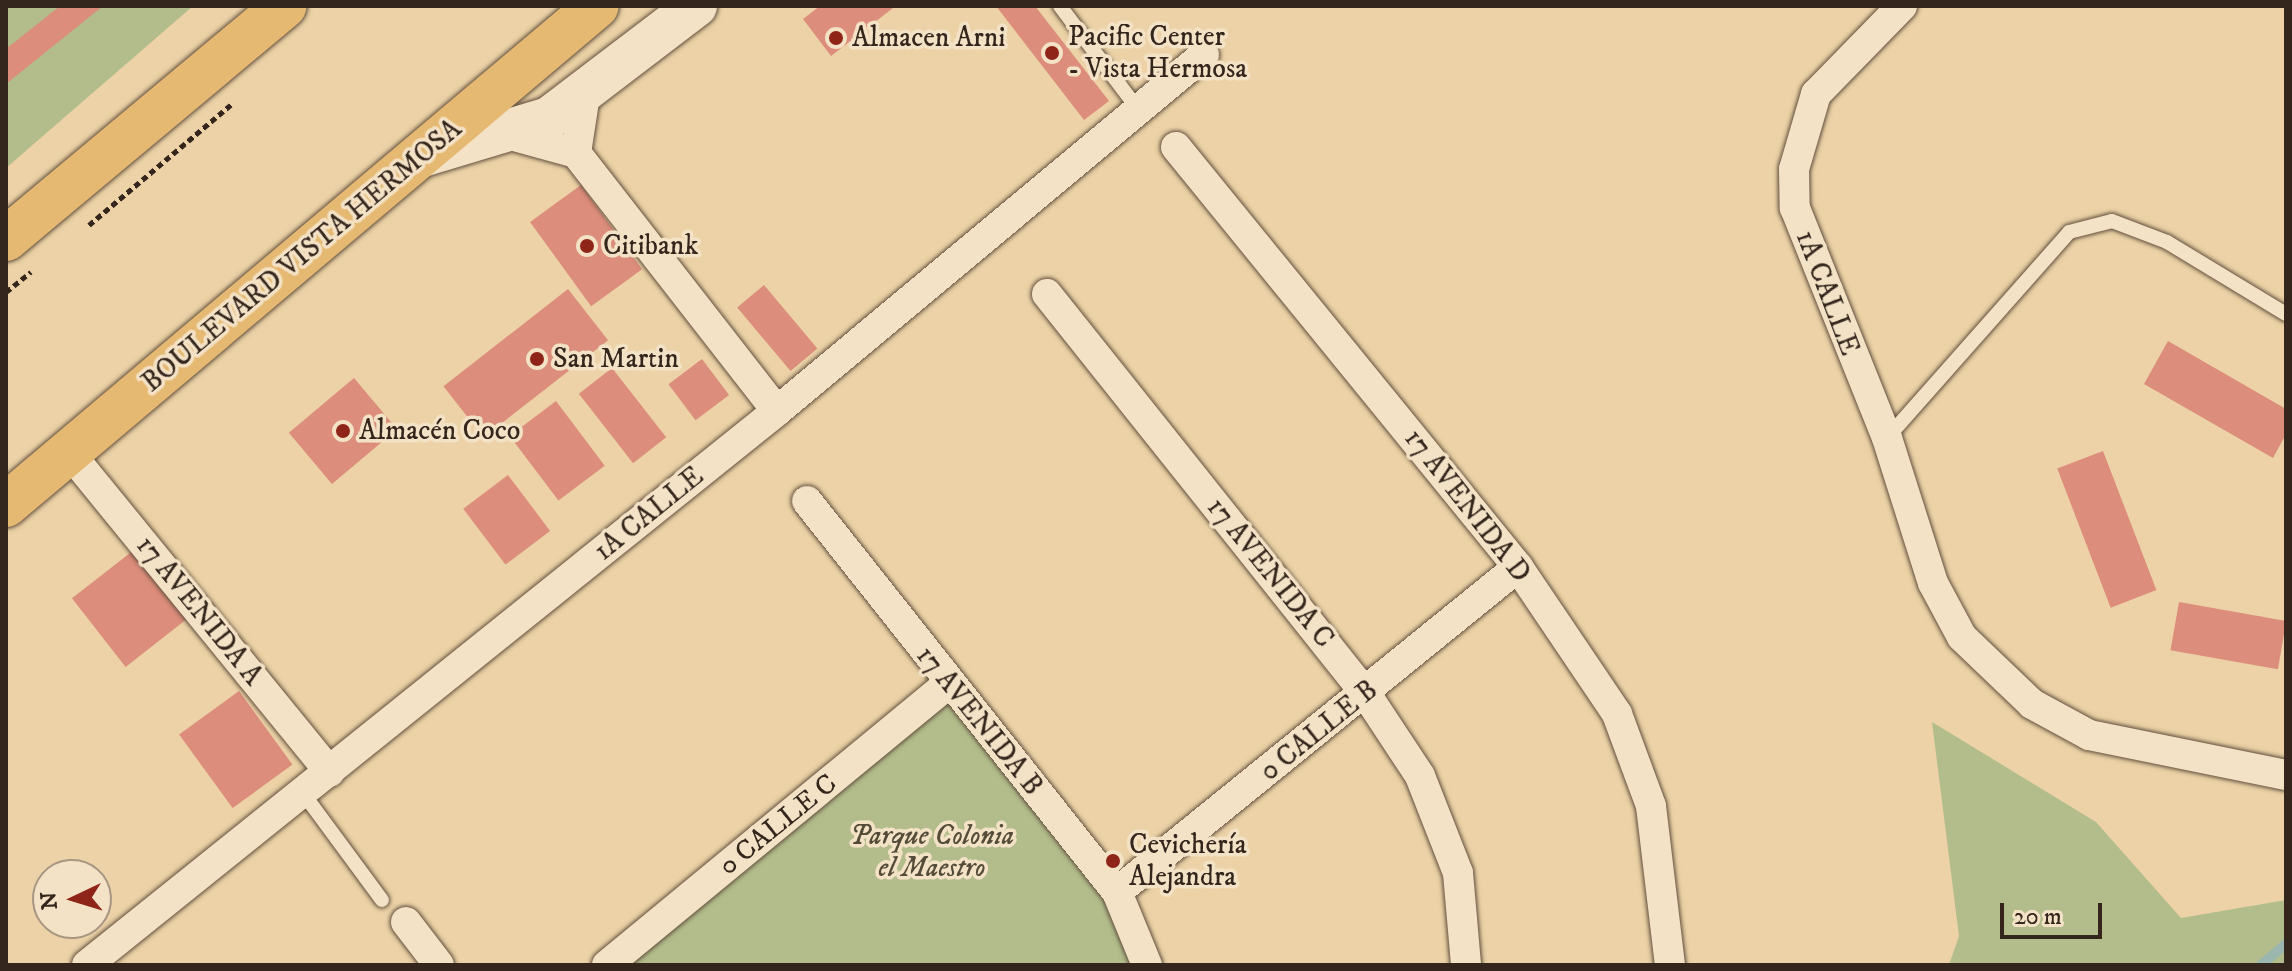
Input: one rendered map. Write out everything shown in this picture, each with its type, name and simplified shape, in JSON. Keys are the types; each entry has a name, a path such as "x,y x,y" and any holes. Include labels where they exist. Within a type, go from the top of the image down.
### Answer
{"main road":[{"path":"6,239 285,6"},
{"name":"BOULEVARD VISTA HERMOSA","path":"6,505 597,6"}],"street":[{"path":"422,156 507,134 585,95 696,6"},
{"name":"1A CALLE","path":"1902,6 1816,94 1794,169 1807,253 1887,438 1933,583 1962,637 2032,704 2089,735 2286,775"},
{"name":"1A CALLE","path":"87,965 777,411 1204,55"},
{"path":"576,153 585,95"},
{"path":"507,134 576,153 777,411"},
{"name":"17 AVENIDA D","path":"1176,147 1518,567 1617,714 1651,806 1669,912 1670,965"},
{"name":"17 AVENIDA C","path":"1047,294 1366,694 1420,776 1458,873 1466,965"},
{"name":"17 AVENIDA A","path":"68,451 330,772"},
{"name":"17 AVENIDA B","path":"807,501 948,684 1117,892 1145,955"},
{"name":"0 CALLE B","path":"1117,892 1366,694 1518,567"},
{"name":"0 CALLE C","path":"607,965 948,684"},
{"path":"406,922 439,965"}],"lane":[{"path":"1060,6 1138,109"},
{"path":"1887,438 2069,232 2112,221 2167,242 2286,314"},
{"path":"303,793 382,900"}],"green space":[{"path":"6,6 193,6 6,168"},
{"name":"Parque Colonia el Maestro","path":"947,691 1112,895 1141,965 618,965"},
{"path":"1932,722 2096,822 2181,918 2286,900 2286,965 1949,965 1959,936"}],"building":[{"path":"60,6 103,6 6,84 6,49"},
{"name":"Almacen Arni","path":"820,6 893,8 831,56 803,19"},
{"name":"Pacific Center - Vista Hermosa","path":"996,6 1035,6 1109,101 1084,120"},
{"name":"Citibank","path":"581,185 642,269 591,306 530,222"},
{"path":"764,285 817,349 791,371 737,307"},
{"path":"568,289 608,340 484,437 443,386"},
{"path":"2168,341 2286,409 2286,434 2273,458 2144,384"},
{"path":"702,359 729,395 696,420 668,384"},
{"path":"612,368 666,437 633,463 579,394"},
{"name":"Almacén Coco","path":"354,378 397,429 332,484 289,433"},
{"path":"556,401 605,466 558,501 510,436"},
{"path":"2103,451 2156,590 2111,608 2057,469"},
{"path":"508,475 550,531 505,565 463,509"},
{"path":"139,546 193,615 126,667 72,598"},
{"path":"2179,602 2286,621 2278,669 2170,650"},
{"path":"239,691 292,765 233,808 179,734"}],"waterway":[{"path":"2261,965 2286,944"}],"place":[{"name":"Almacen Arni","path":"836,38"},
{"name":"Pacific Center - Vista Hermosa","path":"1052,53"},
{"name":"Citibank","path":"587,246"},
{"name":"San Martin","path":"537,359"},
{"name":"Almacén Coco","path":"343,431"},
{"name":"Cevichería Alejandra","path":"1113,861"}]}
